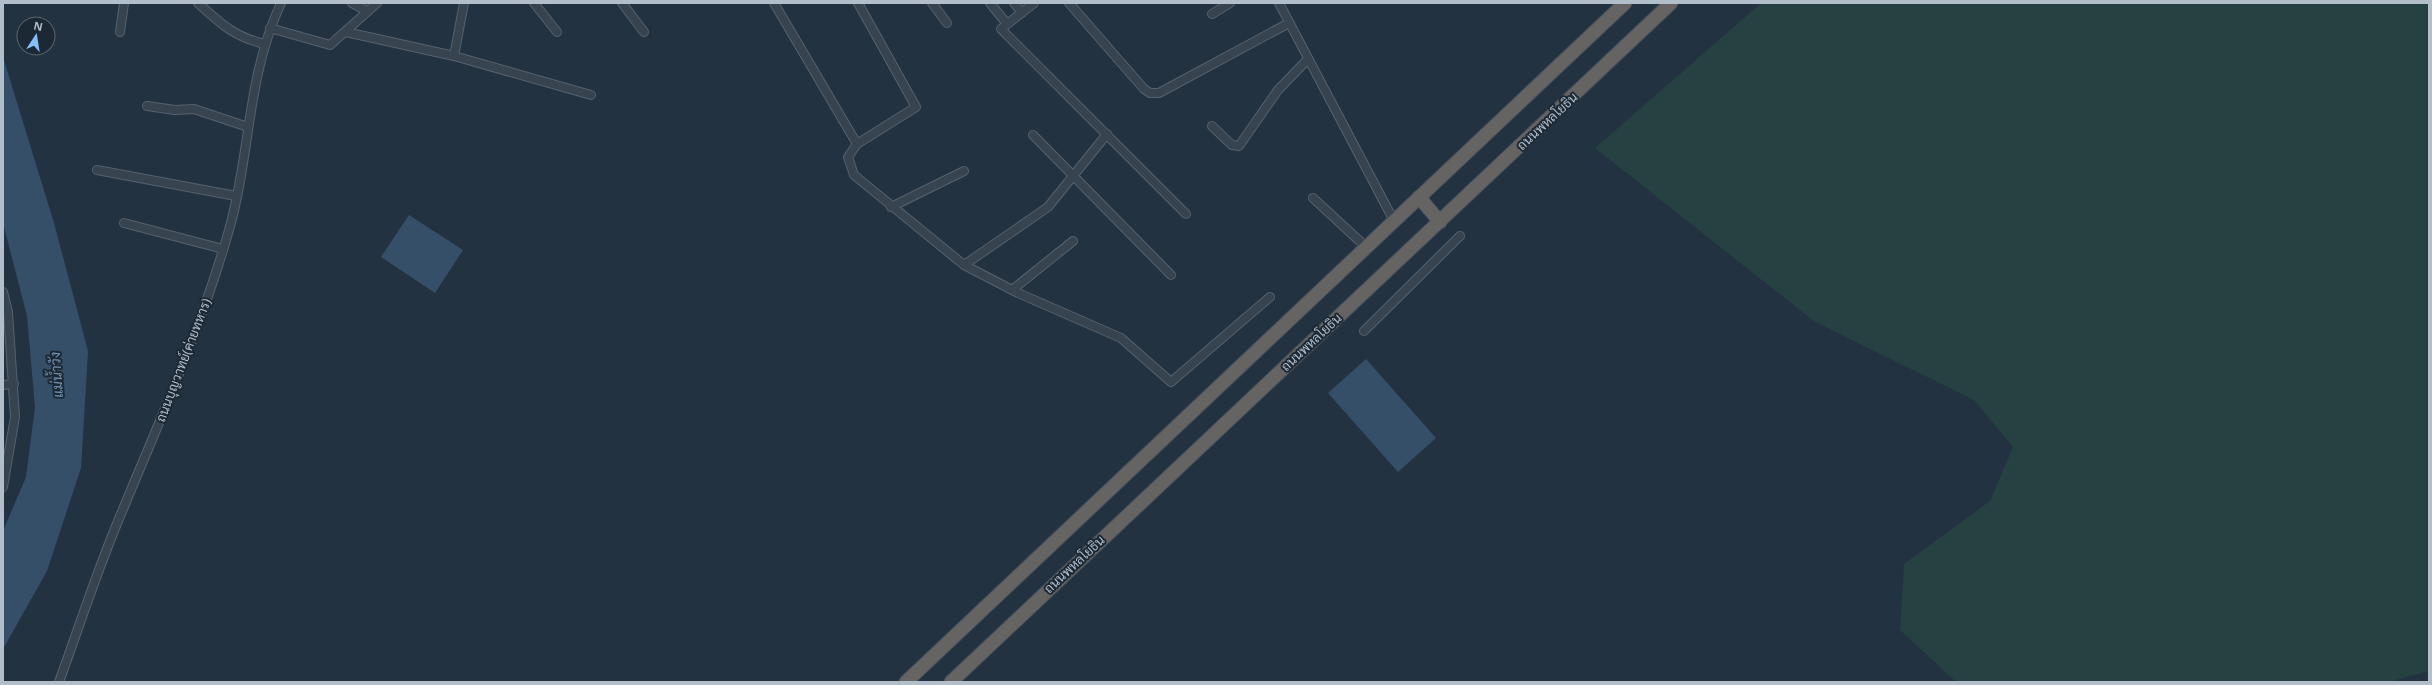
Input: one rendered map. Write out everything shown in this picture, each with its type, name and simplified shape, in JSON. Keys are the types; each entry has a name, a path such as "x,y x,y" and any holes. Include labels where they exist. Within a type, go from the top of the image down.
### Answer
{"highway":[{"path":"906,682 1625,3"},
{"name":"ถนนพหลโยธิน","path":"951,682 1671,3"},
{"path":"1419,197 1440,222"}],"street":[{"path":"120,32 124,3"},
{"path":"198,3 223,26 246,40 265,44"},
{"name":"ถนนบุญวาทย์(ค่ายทหาร)","path":"59,682 115,529 177,378 223,249 236,196 254,84 270,28 281,3"},
{"path":"352,3 367,11"},
{"path":"270,28 330,45 377,3"},
{"path":"454,56 464,3"},
{"path":"534,3 557,32"},
{"path":"622,3 644,32"},
{"path":"774,3 857,144"},
{"path":"858,3 916,107 857,144 848,157 854,175 964,265 1012,290 1122,338 1171,382 1270,297"},
{"path":"932,3 947,23"},
{"path":"990,3 1007,24"},
{"path":"1014,3 1022,13"},
{"path":"1034,3 1001,29 1186,214"},
{"path":"1070,3 1144,89 1152,94 1158,93 1289,23"},
{"path":"1212,14 1230,3"},
{"path":"1279,3 1394,221"},
{"path":"346,32 454,56 591,95"},
{"path":"1212,126 1232,145 1239,146 1278,90 1308,59"},
{"path":"147,106 175,110 194,109 248,127"},
{"path":"964,265 1048,207 1074,177 1107,134"},
{"path":"1033,135 1171,274"},
{"path":"98,170 236,196"},
{"path":"892,207 964,170"},
{"path":"1313,198 1366,247"},
{"path":"124,224 223,249"},
{"path":"1364,331 1460,236"},
{"path":"1012,290 1073,241"},
{"path":"3,292 8,312 15,417 3,487"},
{"path":"3,385 14,384"}],"green space":[{"path":"1761,3 2429,3 2429,671 2389,682 1956,682 1900,630 1904,564 1990,501 2013,447 1974,400 1815,322 1595,148"}],"water":[{"name":"แม่น้ำวัง","path":"3,57 54,223 88,351 81,468 47,571 3,649 3,531 26,477 35,407 27,316 3,223"},
{"path":"409,215 463,250 435,293 381,257"},
{"path":"1366,359 1436,438 1398,472 1328,393"}]}
